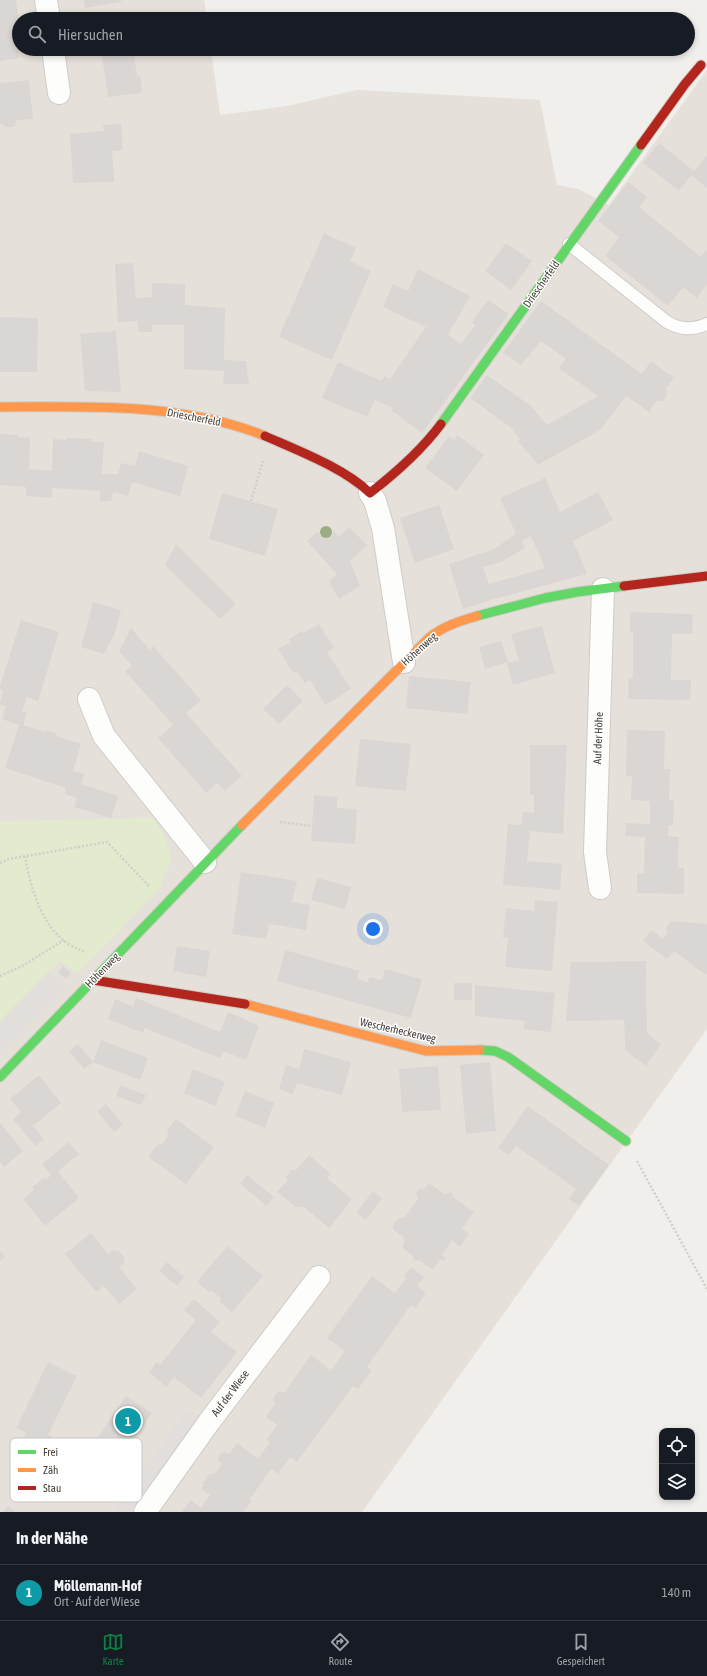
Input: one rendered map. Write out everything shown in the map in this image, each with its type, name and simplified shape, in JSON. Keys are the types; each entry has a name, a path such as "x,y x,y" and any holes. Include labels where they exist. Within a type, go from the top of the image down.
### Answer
{"street":[{"path":"46,0 48,12"},
{"path":"54,56 59,93"},
{"name":"Driescherfeld","path":"370,492 401,469 429,440 569,244 681,90 701,65"},
{"name":"Driescherfeld","path":"0,407 124,408 154,410 237,426 270,437 355,479 370,492 375,501 382,523 404,662"},
{"name":"Höhenweg","path":"0,1077 205,862 430,637 445,627 463,620 544,598 707,576"},
{"name":"Auf der Höhe","path":"600,888 595,852 602,589"},
{"path":"89,699 104,736 205,862"},
{"name":"Wescherheckerweg","path":"93,980 254,1005 426,1051 494,1051 508,1057 626,1141"},
{"name":"Auf der Wiese","path":"145,1512 209,1422 319,1277"}],"lane":[{"path":"569,244 676,327 688,329 707,324"}],"path":[{"path":"251,501 270,437"},
{"path":"0,863 9,859 107,842 166,903"},
{"path":"25,856 28,874 34,893 43,914 51,927 64,940 75,948 110,962"},
{"path":"0,976 24,965 64,940"},
{"path":"626,1141 707,1290"}],"shaded area":[{"path":"0,0 204,0 206,12 12,12 12,56 212,56 220,115 287,106 357,90 540,100 557,185 578,189 609,205 707,70 707,1029 362,1512 0,1512"},
{"path":"50,971 65,986 0,1053 0,1022"},
{"path":"189,1409 200,1417 142,1496 142,1473"},
{"path":"120,1502 137,1502 130,1512 113,1512"}],"green space":[{"path":"153,818 163,833 172,857 160,889 77,974 60,961 0,1022 0,821"}],"building":[{"path":"0,0 16,0 18,12 12,12 12,56 19,56 19,58 0,61"},
{"path":"84,0 121,0 121,2 85,8"},
{"path":"102,56 134,56 137,76 140,75 142,93 108,97"},
{"path":"29,80 33,119 17,120 14,127 6,127 0,123 0,83"},
{"path":"121,124 123,150 112,151 114,182 73,183 70,134 104,131 103,125"},
{"path":"659,143 694,171 707,155 707,188 691,175 679,191 643,163"},
{"path":"628,182 647,197 639,207 701,257 707,249 707,284 697,298 683,287 668,306 605,256 619,237 598,221"},
{"path":"324,233 356,248 350,261 371,271 332,360 279,337"},
{"path":"506,243 532,261 511,290 485,271"},
{"path":"133,263 136,298 152,297 152,283 185,284 185,305 225,308 224,360 246,361 249,384 223,384 224,371 184,369 184,325 152,325 152,332 138,332 138,321 118,322 115,264"},
{"path":"418,269 470,296 448,335 461,344 475,325 472,322 488,300 509,314 422,433 391,410 393,408 375,400 367,417 322,398 338,362 382,381 384,376 390,379 426,327 383,307 393,284 408,291"},
{"path":"541,301 642,374 651,361 674,378 666,388 667,395 663,401 656,401 649,412 626,396 600,430 538,465 518,441 520,439 509,426 470,398 487,375 531,406 547,425 598,396 559,368 566,359 541,341 521,365 503,353"},
{"path":"0,317 38,318 37,372 0,372"},
{"path":"116,331 121,392 85,391 80,334"},
{"path":"0,434 18,435 18,437 30,438 29,469 52,471 53,439 66,440 66,438 92,439 92,442 104,442 102,474 118,474 121,463 135,466 139,451 188,466 180,496 132,482 128,496 113,492 111,501 100,501 100,491 52,488 52,498 26,496 26,487 0,485"},
{"path":"457,435 484,455 457,491 425,468 449,436 454,440"},
{"path":"545,478 560,512 598,492 613,520 573,541 587,574 494,599 463,609 449,564 494,549 516,534 500,498","holes":["531,536 545,568 489,584 483,567 501,562 525,548 522,541"]},
{"path":"222,493 278,509 265,556 209,539"},
{"path":"439,505 454,549 415,563 400,518"},
{"path":"349,527 367,545 350,561 360,586 339,599 329,582 337,574 307,541 318,531 325,539 334,531 339,537"},
{"path":"176,544 236,604 220,619 165,565"},
{"path":"93,602 121,610 115,633 104,654 81,647"},
{"path":"630,612 693,614 692,634 672,634 671,680 691,680 690,700 628,699 629,678 633,678 633,632 630,632"},
{"path":"21,620 59,632 38,701 27,697 22,711 27,713 23,725 45,732 46,730 56,734 56,736 81,744 73,771 84,774 81,784 118,796 111,818 74,807 77,798 65,794 66,788 5,768 19,725 2,719 6,706 0,704 3,690 0,689 0,686"},
{"path":"319,624 334,648 327,652 351,689 325,705 310,680 305,683 297,671 293,673 278,649 291,642 289,639 302,631 303,633"},
{"path":"542,626 555,673 513,685 507,663 519,660 511,634"},
{"path":"131,628 150,650 153,646 201,700 186,713 242,776 225,791 217,783 206,793 158,738 173,725 125,671 132,666 119,651"},
{"path":"501,641 508,662 485,669 479,647"},
{"path":"409,676 471,682 467,714 406,708"},
{"path":"287,685 303,701 279,724 263,709"},
{"path":"627,730 665,731 664,769 670,769 669,800 674,800 673,825 669,825 668,836 679,837 678,868 684,868 684,894 637,893 637,873 644,873 645,837 625,836 626,823 650,824 650,801 631,800 632,776 626,776"},
{"path":"360,739 411,744 406,791 355,786"},
{"path":"530,745 567,745 563,834 530,831 527,861 562,864 560,890 503,885 508,824 521,825 523,812 534,813 534,795 530,795"},
{"path":"314,795 337,797 337,808 357,809 355,844 311,841"},
{"path":"241,872 297,881 292,902 310,905 306,930 269,924 266,939 232,934"},
{"path":"317,878 351,887 345,909 311,900"},
{"path":"535,900 558,902 552,971 505,967 508,938 503,938 506,908 534,911"},
{"path":"671,921 707,924 706,975 674,951 667,959 643,941 651,930 663,939 668,932 666,928"},
{"path":"177,946 210,951 206,977 173,971"},
{"path":"285,950 359,971 357,979 368,982 369,977 382,980 385,969 422,979 411,1018 277,981"},
{"path":"646,961 647,1033 661,1044 646,1066 625,1050 624,1020 566,1021 571,962"},
{"path":"63,966 71,973 66,979 58,972"},
{"path":"454,983 472,983 472,1000 454,1000"},
{"path":"475,985 555,993 551,1032 524,1029 525,1021 475,1016"},
{"path":"136,998 220,1032 228,1012 259,1026 246,1060 223,1051 220,1058 145,1028 143,1033 108,1019 115,999 133,1007"},
{"path":"101,1040 148,1058 140,1080 93,1062"},
{"path":"78,1044 93,1062 84,1069 69,1051"},
{"path":"304,1049 351,1062 342,1095 297,1083 293,1094 279,1089 286,1065 299,1069"},
{"path":"490,1062 496,1131 466,1134 460,1065"},
{"path":"438,1066 441,1110 402,1112 399,1069"},
{"path":"193,1069 225,1082 215,1106 184,1093"},
{"path":"39,1075 61,1103 33,1126 44,1139 35,1146 13,1119 21,1112 10,1099"},
{"path":"120,1085 146,1095 141,1105 116,1096"},
{"path":"245,1091 274,1103 265,1128 235,1116"},
{"path":"106,1104 123,1125 114,1132 97,1111"},
{"path":"528,1106 609,1165 579,1206 569,1199 576,1189 516,1146 509,1155 498,1148"},
{"path":"176,1119 214,1147 186,1184 148,1157 157,1145 162,1144 168,1136 167,1131"},
{"path":"0,1123 23,1151 4,1167 0,1162"},
{"path":"69,1142 79,1154 58,1171 79,1198 45,1226 23,1199 34,1190 32,1187 44,1178 46,1180 51,1175 42,1164"},
{"path":"309,1155 331,1174 327,1178 352,1199 329,1228 304,1207 296,1207 277,1192 287,1181 286,1177 291,1170 296,1170"},
{"path":"247,1175 274,1197 267,1206 240,1184"},
{"path":"429,1183 444,1194 452,1192 453,1197 474,1212 462,1229 469,1234 460,1247 452,1240 442,1255 446,1258 444,1261 440,1259 433,1270 419,1260 414,1261 413,1256 402,1247 404,1244 403,1236 393,1230 393,1225 398,1218 404,1218 418,1199 416,1193 419,1189 424,1189"},
{"path":"373,1191 382,1198 366,1220 356,1213"},
{"path":"91,1233 108,1254 113,1250 119,1251 124,1257 124,1263 119,1267 137,1289 119,1304 104,1286 96,1292 65,1254"},
{"path":"227,1246 263,1276 232,1312 220,1302 221,1298 212,1291 209,1292 197,1282"},
{"path":"0,1251 5,1257 0,1261"},
{"path":"167,1262 184,1277 177,1286 159,1271"},
{"path":"411,1267 424,1277 417,1286 426,1293 415,1308 411,1305 367,1367 372,1370 358,1389 353,1386 297,1462 290,1457 278,1474 271,1469 250,1499 252,1500 244,1512 182,1512 191,1500 201,1508 210,1495 201,1489 204,1485 202,1484 209,1474 211,1475 213,1472 215,1474 222,1464 218,1460 220,1453 224,1452 229,1454 237,1443 258,1459 270,1442 266,1440 277,1425 266,1417 275,1404 273,1398 278,1392 285,1392 311,1355 331,1370 345,1351 327,1338 372,1276 395,1293 406,1278 404,1276"},
{"path":"194,1299 220,1322 211,1332 237,1352 201,1398 174,1377 166,1387 149,1372 157,1362 160,1365 196,1320 184,1310"},
{"path":"48,1362 77,1376 48,1435 53,1438 24,1438 26,1433 16,1428"},
{"path":"126,1396 152,1413 135,1438 98,1438"},
{"path":"8,1506 16,1512 3,1512"}],"traffic: fast":[{"path":"441,424 641,145"},
{"path":"477,616 545,598 624,586"},
{"path":"0,1077 242,825"},
{"path":"480,1050 495,1051 508,1057 626,1141"}],"traffic: slow":[{"path":"0,407 101,407 168,412 201,417 233,425 265,436"},
{"path":"242,825 430,637 458,622 477,616"},
{"path":"245,1004 426,1051 480,1050"}],"traffic: jam":[{"path":"641,145 685,84 701,65"},
{"path":"265,436 334,468 370,493 408,461 441,424"},
{"path":"624,586 707,576"},
{"path":"93,980 245,1004"}],"place":[{"name":"Möllemann-Hof","path":"128,1421"}]}
